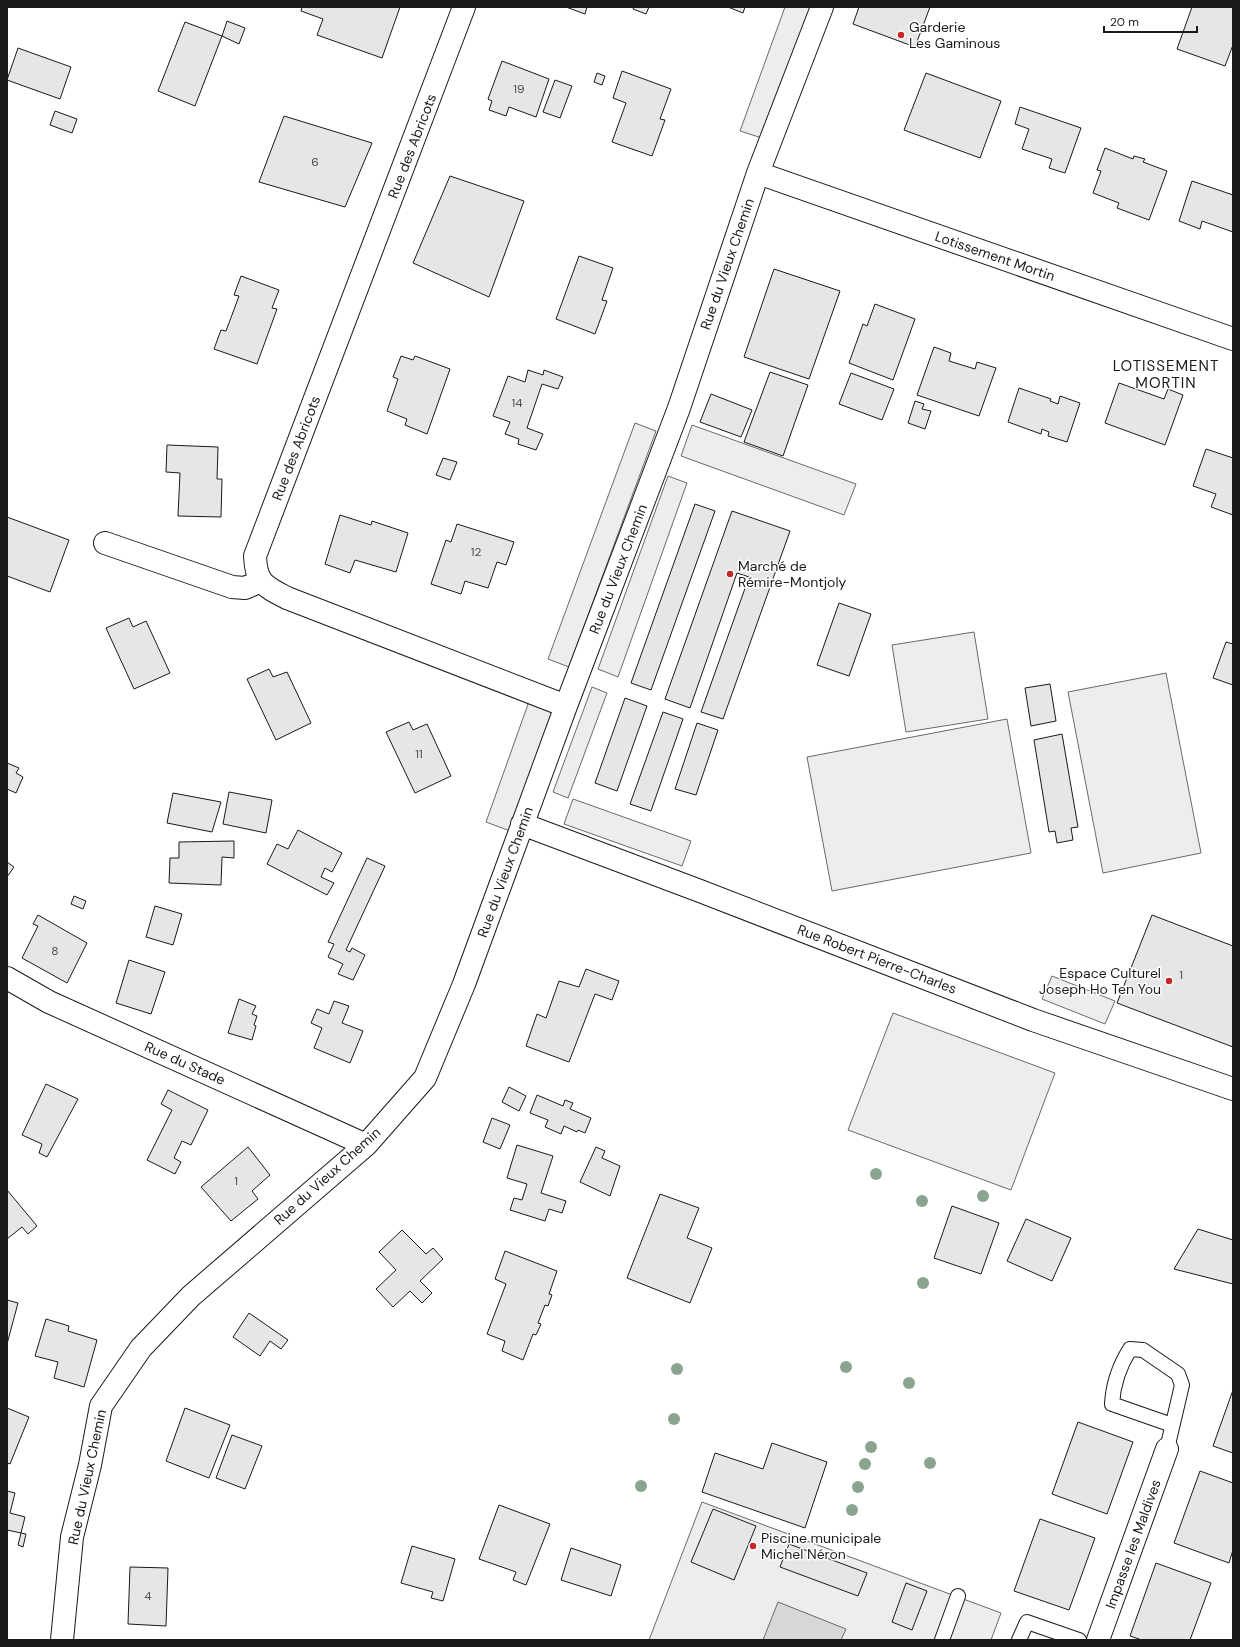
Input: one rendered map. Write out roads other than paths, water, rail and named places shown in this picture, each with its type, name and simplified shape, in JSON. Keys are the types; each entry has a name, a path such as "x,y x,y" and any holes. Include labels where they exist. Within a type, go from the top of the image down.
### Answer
{"street":[{"name":"Rue des Abricots","path":"261,581 256,571 255,556 464,7"},
{"name":"Rue du Vieux Chemin","path":"62,1640 72,1537 90,1465 100,1406 141,1348 191,1296 366,1145 425,1078 464,984 566,706 679,408 758,173 822,7"},
{"name":"Lotissement Mortin","path":"758,173 1233,339"},
{"path":"105,543 232,586 244,588 261,581 270,589 287,598 566,706"},
{"name":"Rue Robert Pierre-Charles","path":"522,824 1033,1020 1233,1089"},
{"name":"Rue du Stade","path":"7,978 49,1002 366,1145"},
{"name":"Impasse les Maldives","path":"1098,1640 1168,1449"}],"lane":[{"path":"1168,1449 1172,1425 1182,1385 1178,1374 1143,1350 1130,1349 1124,1358 1112,1391 1112,1404 1172,1425"},
{"path":"942,1640 958,1596"},
{"path":"1019,1640 1027,1622 1078,1640"}],"place":[{"name":"Garderie Les Gaminous","path":"901,35"},
{"name":"Marché de Rémire-Montjoly","path":"730,574"},
{"name":"Espace Culturel Joseph Ho Ten You","path":"1169,981"},
{"name":"Piscine municipale Michel Néron","path":"753,1546"}],"district":[{"name":"LOTISSEMENT MORTIN","path":"1166,374"}]}
